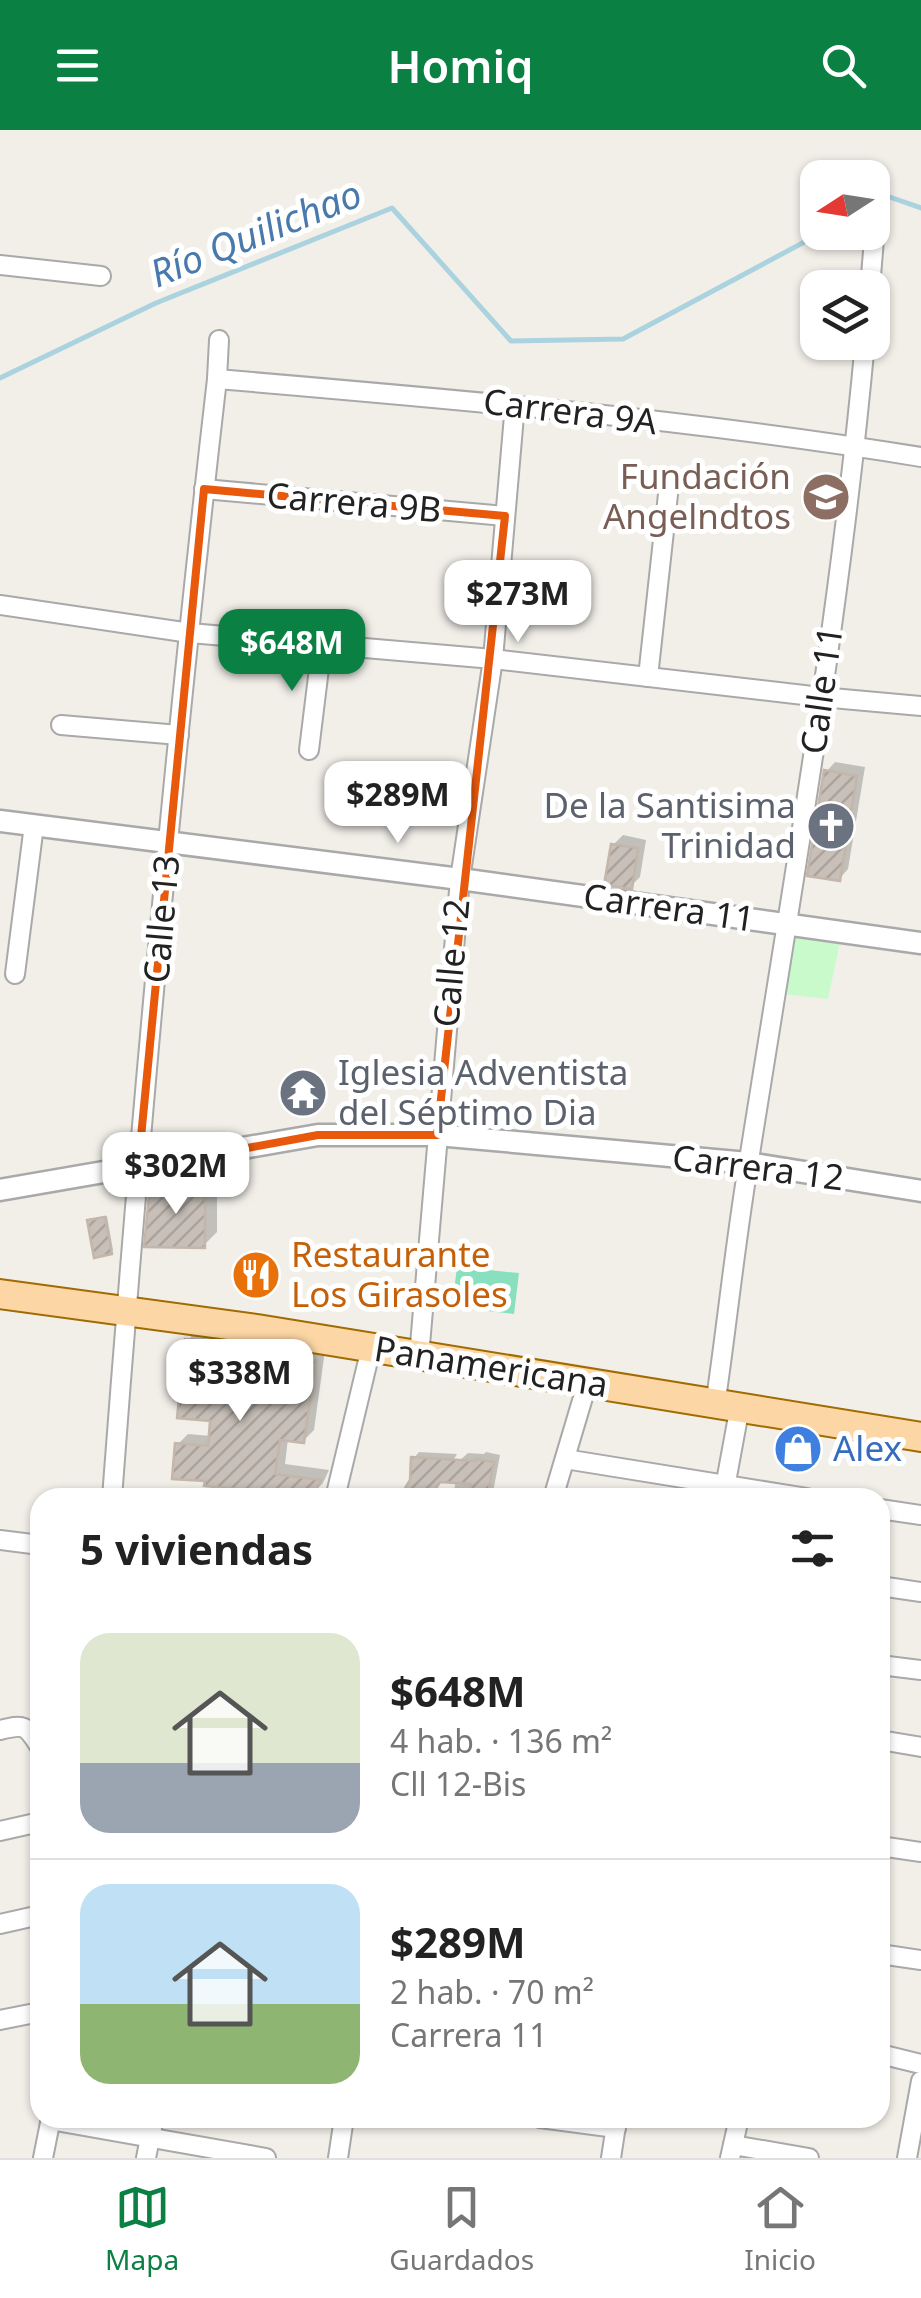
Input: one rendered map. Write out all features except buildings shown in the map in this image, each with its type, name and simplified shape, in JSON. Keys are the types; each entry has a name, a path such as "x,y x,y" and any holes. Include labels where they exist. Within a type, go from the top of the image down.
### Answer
{"main road":[{"name":"Panamericana","path":"0,1285 588,1384 921,1426"},
{"name":"Panamericana","path":"0,1294 258,1320 589,1374 921,1436"}],"street":[{"path":"0,266 101,276"},
{"name":"Calle 13","path":"113,1488 138,1168 219,340"},
{"name":"Calle 11","path":"724,1488 748,1163 821,698 863,360"},
{"name":"Carrera 9A","path":"217,379 515,404 921,457"},
{"name":"Calle 12","path":"420,1345 460,879 493,659 515,404"},
{"path":"648,676 670,476"},
{"name":"Carrera 9B","path":"204,489 504,516"},
{"path":"0,605 190,633 493,659 921,706"},
{"path":"309,750 322,644"},
{"path":"61,725 179,735"},
{"name":"Carrera 11","path":"0,821 921,943"},
{"path":"16,974 34,825"},
{"name":"Carrera 12","path":"0,1190 318,1135 436,1135 748,1163 921,1191"},
{"path":"338,1488 371,1348"},
{"path":"556,1488 588,1384"},
{"path":"565,1459 709,1488"},
{"path":"890,1511 921,1516"},
{"path":"0,1540 30,1544"},
{"path":"890,1587 921,1592"},
{"path":"890,1666 921,1670"},
{"path":"0,1730 18,1726 30,1732"},
{"path":"890,1742 921,1747"},
{"path":"0,1831 30,1824"},
{"path":"890,1847 921,1852"},
{"path":"0,1924 30,1917"},
{"path":"890,1955 921,1960"},
{"path":"0,2020 30,2014"},
{"path":"890,2056 921,2064"},
{"path":"907,2158 921,2082"},
{"path":"43,2158 48,2128"},
{"path":"98,2128 230,2155 266,2158"},
{"path":"146,2158 152,2128"},
{"path":"338,2158 342,2128"},
{"path":"610,2158 615,2128"},
{"path":"732,2152 808,2158"}],"highlighted area":[{"path":"204,489 505,516 437,1135 318,1135 138,1168"}],"green space":[{"path":"791,928 841,937 828,999 782,994"},
{"path":"457,1267 519,1273 514,1314 452,1307"}],"waterway":[{"name":"Río Quilichao","path":"890,197 921,208"},
{"name":"Río Quilichao","path":"0,378 156,303 392,208 511,341 623,339 800,244"}],"place":[{"name":"Fundación Angelndtos","path":"826,497"},
{"name":"De la Santisima Trinidad","path":"831,826"},
{"name":"Iglesia Adventista del Séptimo Dia","path":"303,1093"},
{"name":"Restaurante Los Girasoles","path":"256,1275"},
{"name":"Alex","path":"798,1449"}]}
